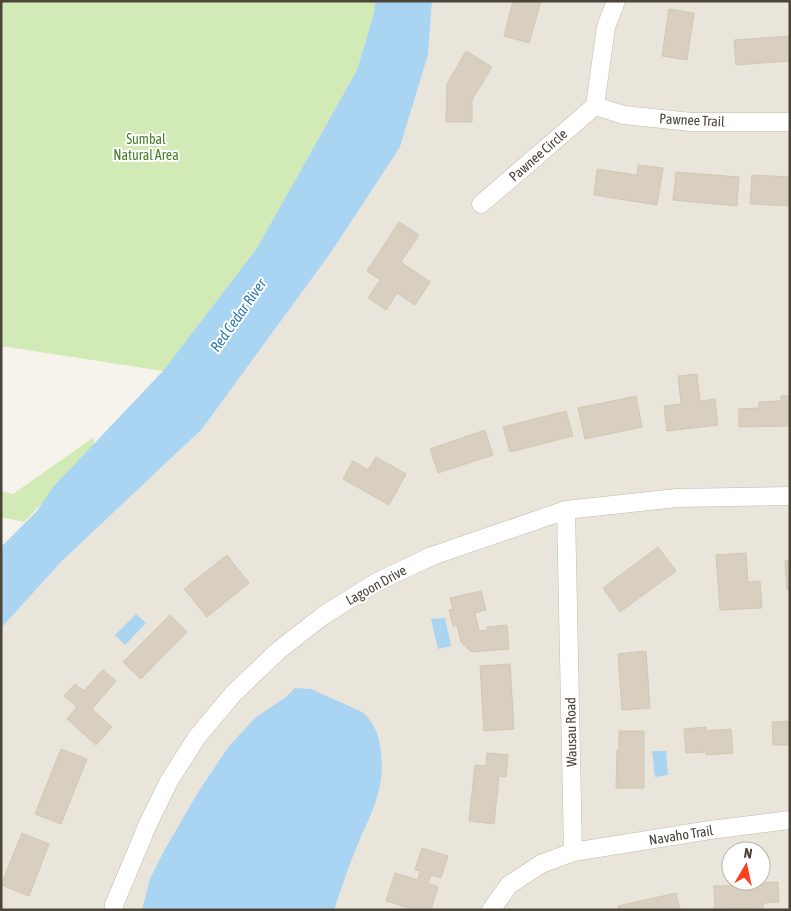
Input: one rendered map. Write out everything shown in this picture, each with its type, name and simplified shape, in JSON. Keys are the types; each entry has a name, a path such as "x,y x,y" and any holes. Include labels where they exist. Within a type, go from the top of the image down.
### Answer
{"street":[{"path":"595,106 606,27 616,1"},
{"name":"Pawnee Trail","path":"595,106 624,115 691,122 790,122"},
{"name":"Pawnee Circle","path":"481,204 595,106"},
{"name":"Lagoon Drive","path":"114,910 114,905 148,824 169,781 196,737 233,694 279,650 324,615 377,582 432,556 566,510 677,498 790,496"},
{"name":"Wausau Road","path":"566,510 573,852"},
{"name":"Navaho Trail","path":"573,852 710,830 790,820"},
{"path":"491,910 509,886 541,864 573,852"}],"shaded area":[{"path":"432,1 790,1 790,910 1,910 1,628 62,561 202,429 332,251 400,147 428,55"}],"green space":[{"name":"Sumbal Natural Area","path":"1,1 375,1 374,13 357,70 257,248 163,371 1,346"},
{"path":"94,437 93,451 24,522 1,517 1,491 13,494"}],"water":[{"name":"Red Cedar River","path":"375,1 432,1 428,55 400,147 332,251 202,429 62,561 1,628 1,547 37,511 53,487 163,371 257,248 357,70 374,13"},
{"path":"136,614 146,623 125,645 115,635"},
{"path":"445,618 451,646 438,649 431,619"},
{"path":"295,688 311,689 362,712 374,727 380,745 381,775 376,800 352,858 334,910 142,910 150,879 164,851 197,794 229,746 256,717 286,697"},
{"path":"652,751 666,751 668,775 655,777"}],"building":[{"path":"513,1 541,1 529,43 504,36"},
{"path":"669,9 694,13 687,60 662,56"},
{"path":"790,36 790,61 736,65 734,40"},
{"path":"466,51 492,67 472,100 472,122 446,122 447,84"},
{"path":"638,165 663,168 657,205 594,195 597,169 637,175"},
{"path":"676,172 739,177 737,206 673,200"},
{"path":"752,175 790,177 790,206 750,204"},
{"path":"399,222 419,235 401,262 430,282 415,305 397,293 386,310 368,298 380,280 367,271"},
{"path":"697,374 700,401 715,399 718,425 667,431 664,406 681,404 678,376"},
{"path":"636,396 642,427 585,439 578,408"},
{"path":"781,396 790,396 790,426 739,427 739,409 759,408 759,402 781,401"},
{"path":"566,411 573,436 510,452 503,427"},
{"path":"485,430 493,455 438,473 430,449"},
{"path":"376,457 406,474 389,505 343,479 353,461 368,470"},
{"path":"658,547 676,571 620,612 603,588"},
{"path":"746,553 748,582 760,581 762,608 720,610 716,555"},
{"path":"227,555 249,583 207,617 184,589"},
{"path":"790,560 790,589 787,590 785,561"},
{"path":"481,591 486,610 475,613 479,631 487,630 487,627 507,625 509,649 471,652 461,642 457,625 453,626 449,610 453,609 450,598"},
{"path":"170,615 187,632 141,679 123,662"},
{"path":"646,651 650,708 622,710 618,654"},
{"path":"510,664 514,729 484,731 480,666"},
{"path":"103,670 116,681 92,709 112,727 96,745 67,719 77,707 64,696 75,684 84,691"},
{"path":"790,721 790,745 773,745 772,722"},
{"path":"706,727 706,731 731,729 733,753 706,755 706,752 686,753 684,729"},
{"path":"619,731 644,731 644,788 616,788"},
{"path":"61,749 87,759 61,824 35,814"},
{"path":"487,753 508,755 506,777 499,776 494,824 469,821 475,765 486,766"},
{"path":"22,833 49,844 29,896 1,885"},
{"path":"422,848 448,856 441,878 431,875 428,883 438,887 431,910 415,910 386,901 395,873 418,880 420,871 415,870"},
{"path":"771,882 778,882 779,902 763,903 763,908 715,910 714,886 721,886 721,891 771,891"},
{"path":"676,893 680,910 619,910 618,906"}]}
